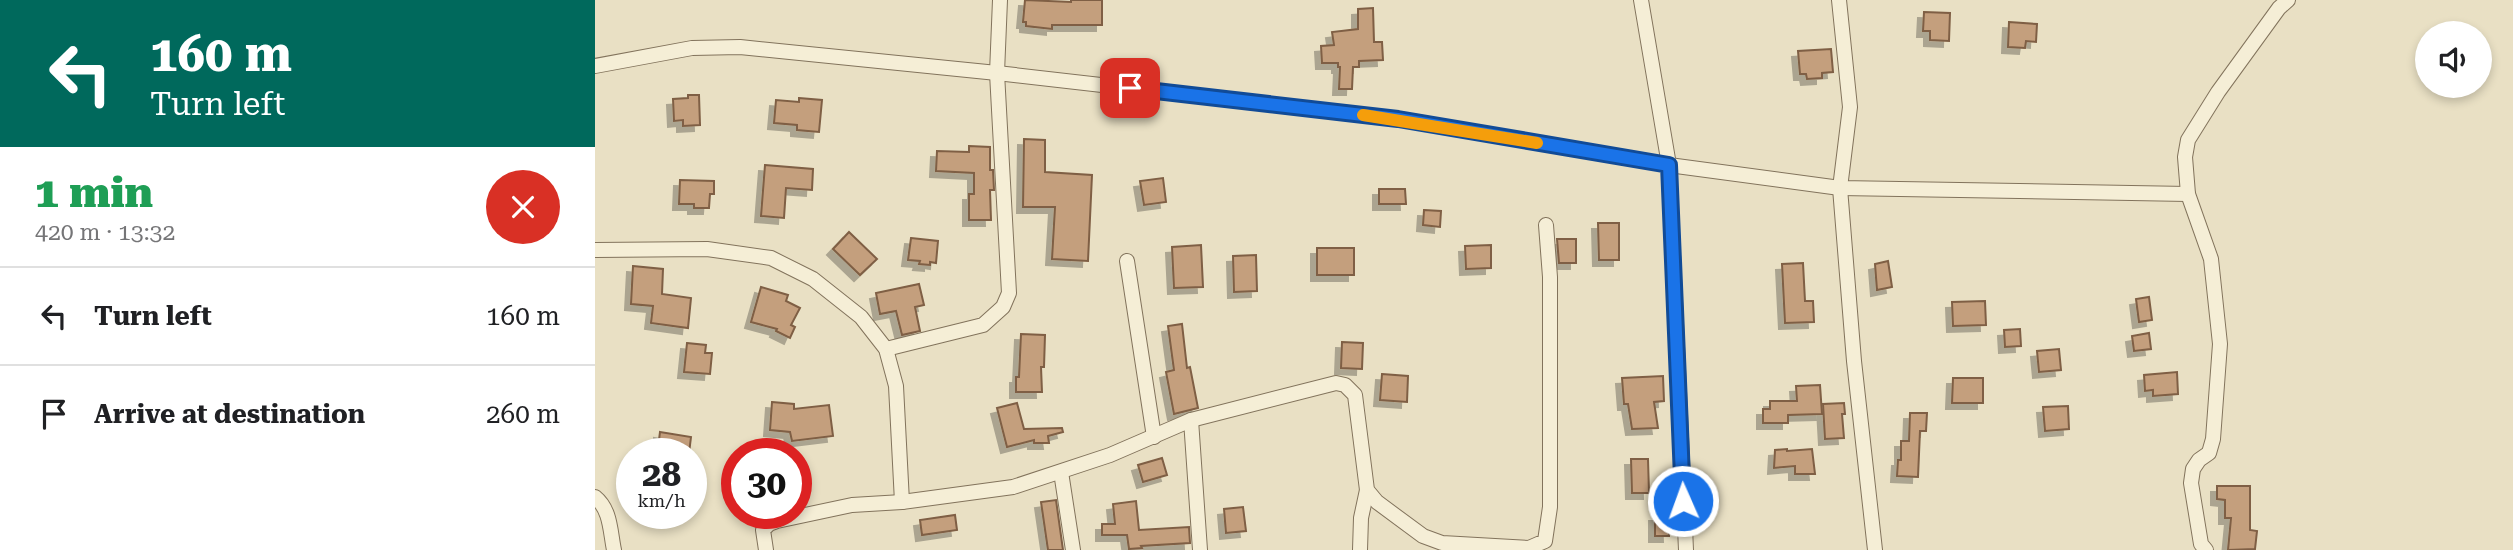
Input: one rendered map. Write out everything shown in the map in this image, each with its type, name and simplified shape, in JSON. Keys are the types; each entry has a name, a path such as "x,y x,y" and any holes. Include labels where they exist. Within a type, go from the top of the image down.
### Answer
{"street":[{"path":"886,349 983,325 1003,307 1009,293 997,73 1000,0"},
{"path":"1641,0 1669,165 1686,550"},
{"path":"1839,0 1850,107 1840,188 1854,361 1875,550"},
{"path":"2206,550 2201,544 2191,483 2193,469 2199,460 2209,453 2213,439 2220,344 2211,260 2188,194 2185,157 2188,140 2218,92 2282,3"},
{"path":"595,66 692,48 740,47 997,73 1398,119 1669,165 1840,188 2188,194"},
{"path":"1367,490 1377,502 1423,536 1442,543 1529,548 1545,541 1550,507 1550,277 1546,225"},
{"path":"595,250 707,249 771,258 813,279 861,317 886,349 896,386 902,502"},
{"path":"1127,261 1154,437"},
{"path":"766,550 763,530 777,521 852,505 902,502 1013,487 1110,456 1191,420 1336,383 1345,385 1355,395 1367,490 1361,518 1360,550"},
{"path":"1191,420 1200,550"},
{"path":"1061,472 1073,550"},
{"path":"595,497 607,512 614,550"}],"building":[{"path":"1025,0 1102,0 1102,25 1052,25 1052,29 1026,26 1026,22 1023,22"},
{"path":"1373,8 1374,42 1382,42 1383,60 1359,61 1359,67 1353,67 1352,89 1339,89 1340,67 1338,63 1322,63 1321,46 1334,45 1332,32 1358,29 1358,9"},
{"path":"1924,12 1950,13 1949,41 1930,40 1930,31 1923,31"},
{"path":"2009,22 2037,24 2036,42 2026,41 2025,48 2008,47"},
{"path":"1831,49 1833,72 1822,73 1822,78 1807,79 1806,74 1800,74 1798,51"},
{"path":"688,95 699,95 700,125 683,126 683,120 674,121 673,99 688,98"},
{"path":"799,98 822,100 819,132 797,130 797,125 774,123 776,100 799,102"},
{"path":"1024,139 1045,140 1045,172 1092,175 1088,261 1052,259 1055,207 1023,207"},
{"path":"969,146 990,147 990,170 993,170 994,190 990,190 991,220 969,220 969,194 974,194 974,173 936,171 937,151 969,152"},
{"path":"765,165 813,169 812,190 786,188 784,218 761,216"},
{"path":"1163,178 1166,202 1144,205 1140,181"},
{"path":"680,180 714,181 714,194 710,194 709,208 679,204"},
{"path":"1379,189 1405,189 1406,204 1379,204"},
{"path":"1424,210 1441,211 1440,227 1423,225"},
{"path":"1598,223 1619,223 1619,260 1599,260"},
{"path":"849,232 877,259 860,275 833,249"},
{"path":"911,238 938,241 936,263 919,264 920,261 908,260"},
{"path":"1557,239 1576,239 1576,263 1559,263"},
{"path":"1201,245 1203,287 1174,288 1172,247"},
{"path":"1491,245 1491,268 1466,269 1465,246"},
{"path":"1317,248 1354,248 1354,275 1317,275"},
{"path":"1256,255 1257,291 1234,292 1233,256"},
{"path":"1888,261 1892,287 1877,290 1875,264"},
{"path":"1803,263 1805,301 1813,301 1814,322 1785,323 1782,264"},
{"path":"633,266 663,269 662,294 691,298 688,328 651,323 653,306 631,304"},
{"path":"919,284 924,305 915,307 920,331 902,335 896,311 880,314 876,293"},
{"path":"761,287 788,295 786,301 800,308 791,325 795,327 790,338 776,331 777,329 751,322"},
{"path":"2149,297 2152,320 2139,322 2136,299"},
{"path":"1985,301 1986,325 1953,326 1952,302"},
{"path":"1182,324 1187,368 1190,367 1198,408 1174,414 1166,372 1174,370 1168,326"},
{"path":"2020,329 2021,346 2005,347 2004,330"},
{"path":"2149,333 2151,349 2134,351 2132,336"},
{"path":"1021,334 1045,335 1044,367 1041,367 1042,392 1016,392"},
{"path":"1342,342 1363,343 1362,369 1341,368"},
{"path":"687,343 706,345 705,353 712,353 710,374 684,372"},
{"path":"2059,349 2061,370 2039,372 2037,351"},
{"path":"2177,372 2178,394 2153,396 2153,390 2145,391 2144,375"},
{"path":"1382,374 1408,376 1407,402 1380,400"},
{"path":"1663,376 1664,401 1654,402 1658,428 1632,429 1628,404 1624,404 1622,378"},
{"path":"1953,378 1983,378 1983,403 1952,403"},
{"path":"1820,385 1822,414 1788,415 1788,423 1763,423 1763,409 1770,409 1770,401 1797,401 1796,386"},
{"path":"772,402 794,404 794,409 829,405 833,436 791,438 790,432 770,430"},
{"path":"1017,403 1024,429 1062,428 1063,432 1048,436 1049,443 1034,443 1034,440 1007,447 997,408"},
{"path":"1844,403 1844,438 1825,439 1823,404"},
{"path":"2068,406 2069,429 2045,431 2043,407"},
{"path":"1910,413 1927,413 1926,431 1920,431 1918,477 1897,476 1898,460 1901,460 1901,441 1909,441"},
{"path":"660,432 691,437 691,438 659,438"},
{"path":"1812,449 1815,474 1795,474 1795,466 1774,468 1775,450"},
{"path":"1162,458 1167,475 1143,482 1138,465"},
{"path":"1631,459 1648,459 1649,493 1632,493"},
{"path":"2217,486 2250,486 2250,530 2257,531 2255,549 2228,550 2231,518 2225,518 2225,500 2217,499"},
{"path":"1056,500 1063,550 1048,550 1041,502"},
{"path":"1136,501 1139,530 1189,527 1190,543 1129,549 1127,535 1102,535 1102,524 1115,524 1113,504"},
{"path":"1243,507 1246,531 1226,533 1224,509"},
{"path":"955,515 957,530 922,535 920,520"},
{"path":"1655,515 1668,515 1669,536 1655,536"}],"slow traffic":[{"path":"1363,115 1537,143"}],"route":[{"path":"1130,88 1398,119 1669,165 1683,501"}]}
